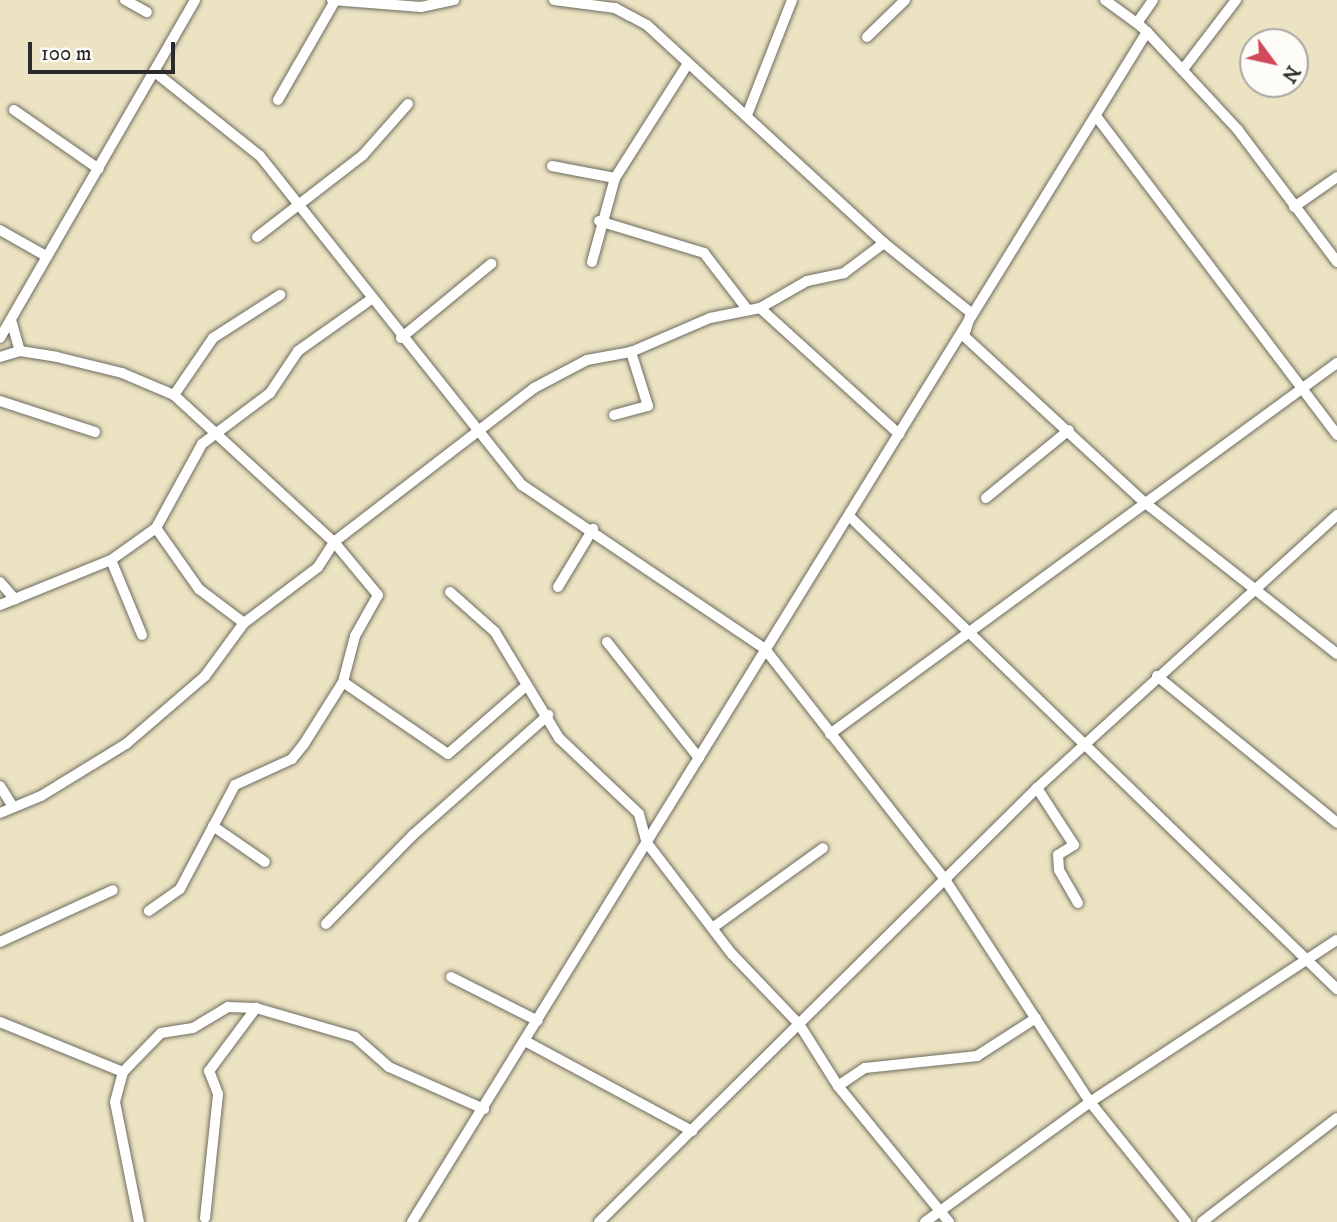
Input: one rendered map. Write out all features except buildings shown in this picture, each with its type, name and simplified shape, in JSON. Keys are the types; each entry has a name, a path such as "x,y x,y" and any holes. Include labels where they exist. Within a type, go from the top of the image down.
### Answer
{"street":[{"path":"125,0 147,12"},
{"path":"0,338 166,56 195,0"},
{"path":"278,100 333,1 421,7 454,0"},
{"path":"554,0 619,4 647,25 687,65 747,115 884,243 971,313"},
{"path":"747,115 792,0"},
{"path":"867,37 905,0"},
{"path":"1105,0 1138,23 1184,68 1337,262"},
{"path":"1138,23 1153,0"},
{"path":"1184,68 1236,0"},
{"path":"412,1222 1147,32"},
{"path":"166,56 172,81"},
{"path":"592,262 599,221 615,177 687,65"},
{"path":"156,73 172,81 260,156 300,202 370,300 522,485 593,529 765,649 943,878 1090,1102 1186,1222"},
{"path":"257,237 387,133 408,104"},
{"path":"14,110 99,169"},
{"path":"1096,116 1300,390 1337,435"},
{"path":"552,166 615,177"},
{"path":"1294,207 1337,177"},
{"path":"599,221 704,253 747,309"},
{"path":"0,230 46,256"},
{"path":"0,813 12,805 41,796 126,744 205,676 244,623 318,567 334,542 477,427 587,360 631,352 747,309 760,307 807,281 844,273 884,243"},
{"path":"401,338 491,264"},
{"path":"174,395 213,338 280,295"},
{"path":"0,605 111,560 156,528 194,454 270,393 299,351 370,300"},
{"path":"760,307 899,434"},
{"path":"971,313 964,336 1144,502 1260,589 1337,654"},
{"path":"11,320 20,351"},
{"path":"0,356 20,351 122,373 174,395 334,542 378,595 355,636 343,682 292,759 235,785 180,889 149,911"},
{"path":"614,415 649,405 631,352"},
{"path":"830,734 971,628 1337,363"},
{"path":"0,401 95,432"},
{"path":"986,498 1069,430"},
{"path":"598,1222 1037,788 1157,677 1260,589 1337,515"},
{"path":"849,516 971,628 1085,744 1337,989"},
{"path":"156,528 199,589 244,623"},
{"path":"558,587 593,529"},
{"path":"111,560 142,635"},
{"path":"0,582 15,600"},
{"path":"450,592 495,632 526,686 592,775 639,814 647,844 715,926 732,954 799,1024 838,1086 949,1222"},
{"path":"607,642 699,758"},
{"path":"1157,677 1337,823"},
{"path":"343,682 448,754 526,686"},
{"path":"326,923 413,835 548,715"},
{"path":"0,786 12,805"},
{"path":"1037,788 1074,845 1058,855 1059,870 1078,903"},
{"path":"213,826 265,862"},
{"path":"715,926 823,848"},
{"path":"0,942 113,890"},
{"path":"925,1222 1090,1102 1337,940"},
{"path":"451,977 538,1021"},
{"path":"139,1222 115,1102 123,1072 161,1034 193,1028 228,1007 256,1008 355,1037 389,1067 484,1109"},
{"path":"205,1218 218,1094 208,1074 256,1008"},
{"path":"838,1086 865,1068 976,1056 1036,1018"},
{"path":"0,1022 123,1072"},
{"path":"525,1041 692,1131"},
{"path":"1202,1222 1337,1118"}]}
